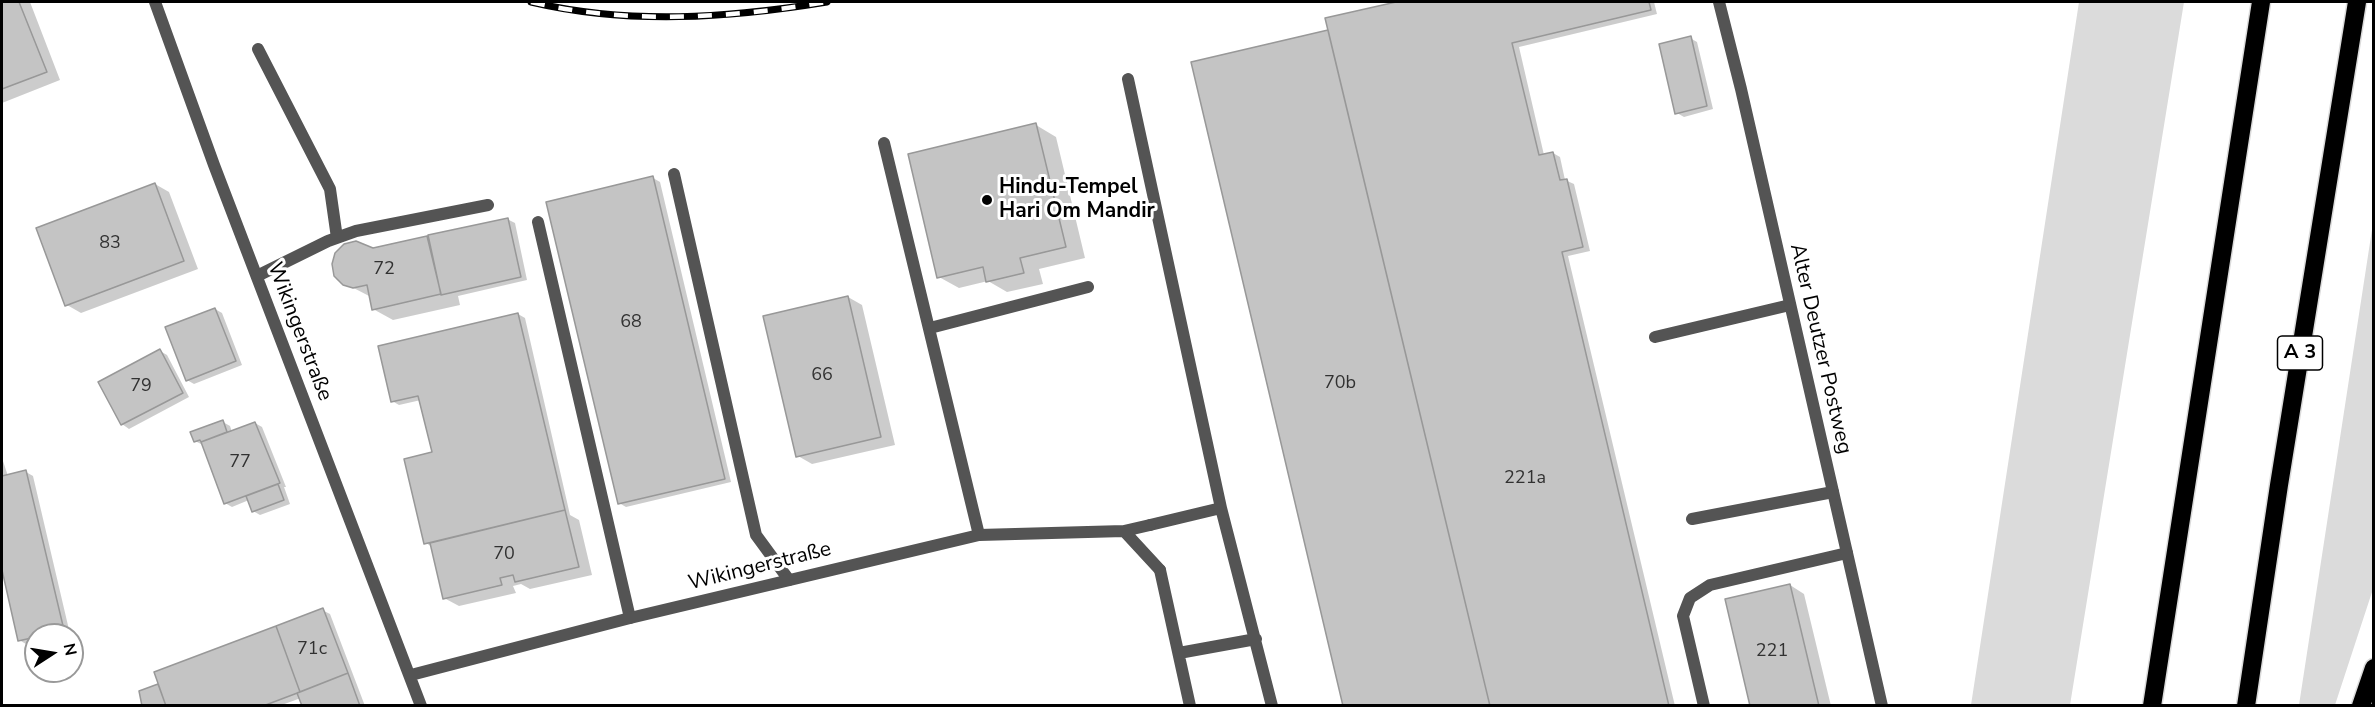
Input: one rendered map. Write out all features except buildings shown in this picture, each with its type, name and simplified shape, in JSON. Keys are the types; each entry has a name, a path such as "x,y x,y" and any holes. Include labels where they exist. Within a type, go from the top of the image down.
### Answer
{"highway":[{"path":"2152,705 2261,2"},
{"name":"A 3","path":"2246,705 2280,473 2357,2"},
{"path":"2361,705 2373,668"}],"street":[{"name":"Wikingerstraße","path":"155,2 256,276 421,705"},
{"name":"Alter Deutzer Postweg","path":"1719,2 1882,705"},
{"path":"258,49 330,189 337,238"},
{"path":"1128,79 1221,508 1272,705"},
{"path":"884,143 979,535"},
{"path":"674,174 756,535 789,580"},
{"path":"256,276 356,231 488,205"},
{"path":"538,222 630,618"},
{"path":"930,328 1088,287"},
{"path":"1655,337 1790,305"},
{"path":"1692,519 1833,492"},
{"name":"Wikingerstraße","path":"411,675 630,618 979,535 1124,531 1221,508"},
{"path":"1124,531 1160,570 1190,705"},
{"path":"1704,705 1683,616 1690,598 1710,585 1847,553"},
{"path":"1179,653 1256,639"}],"shaded area":[{"path":"2079,2 2184,2 2070,705 1971,705"},
{"path":"2373,223 2373,589 2335,705 2299,705"}],"railway":[{"path":"531,2 605,14 679,17 753,12 827,2"}],"place":[{"name":"Hindu-Tempel Hari Om Mandir","path":"987,200"}]}
